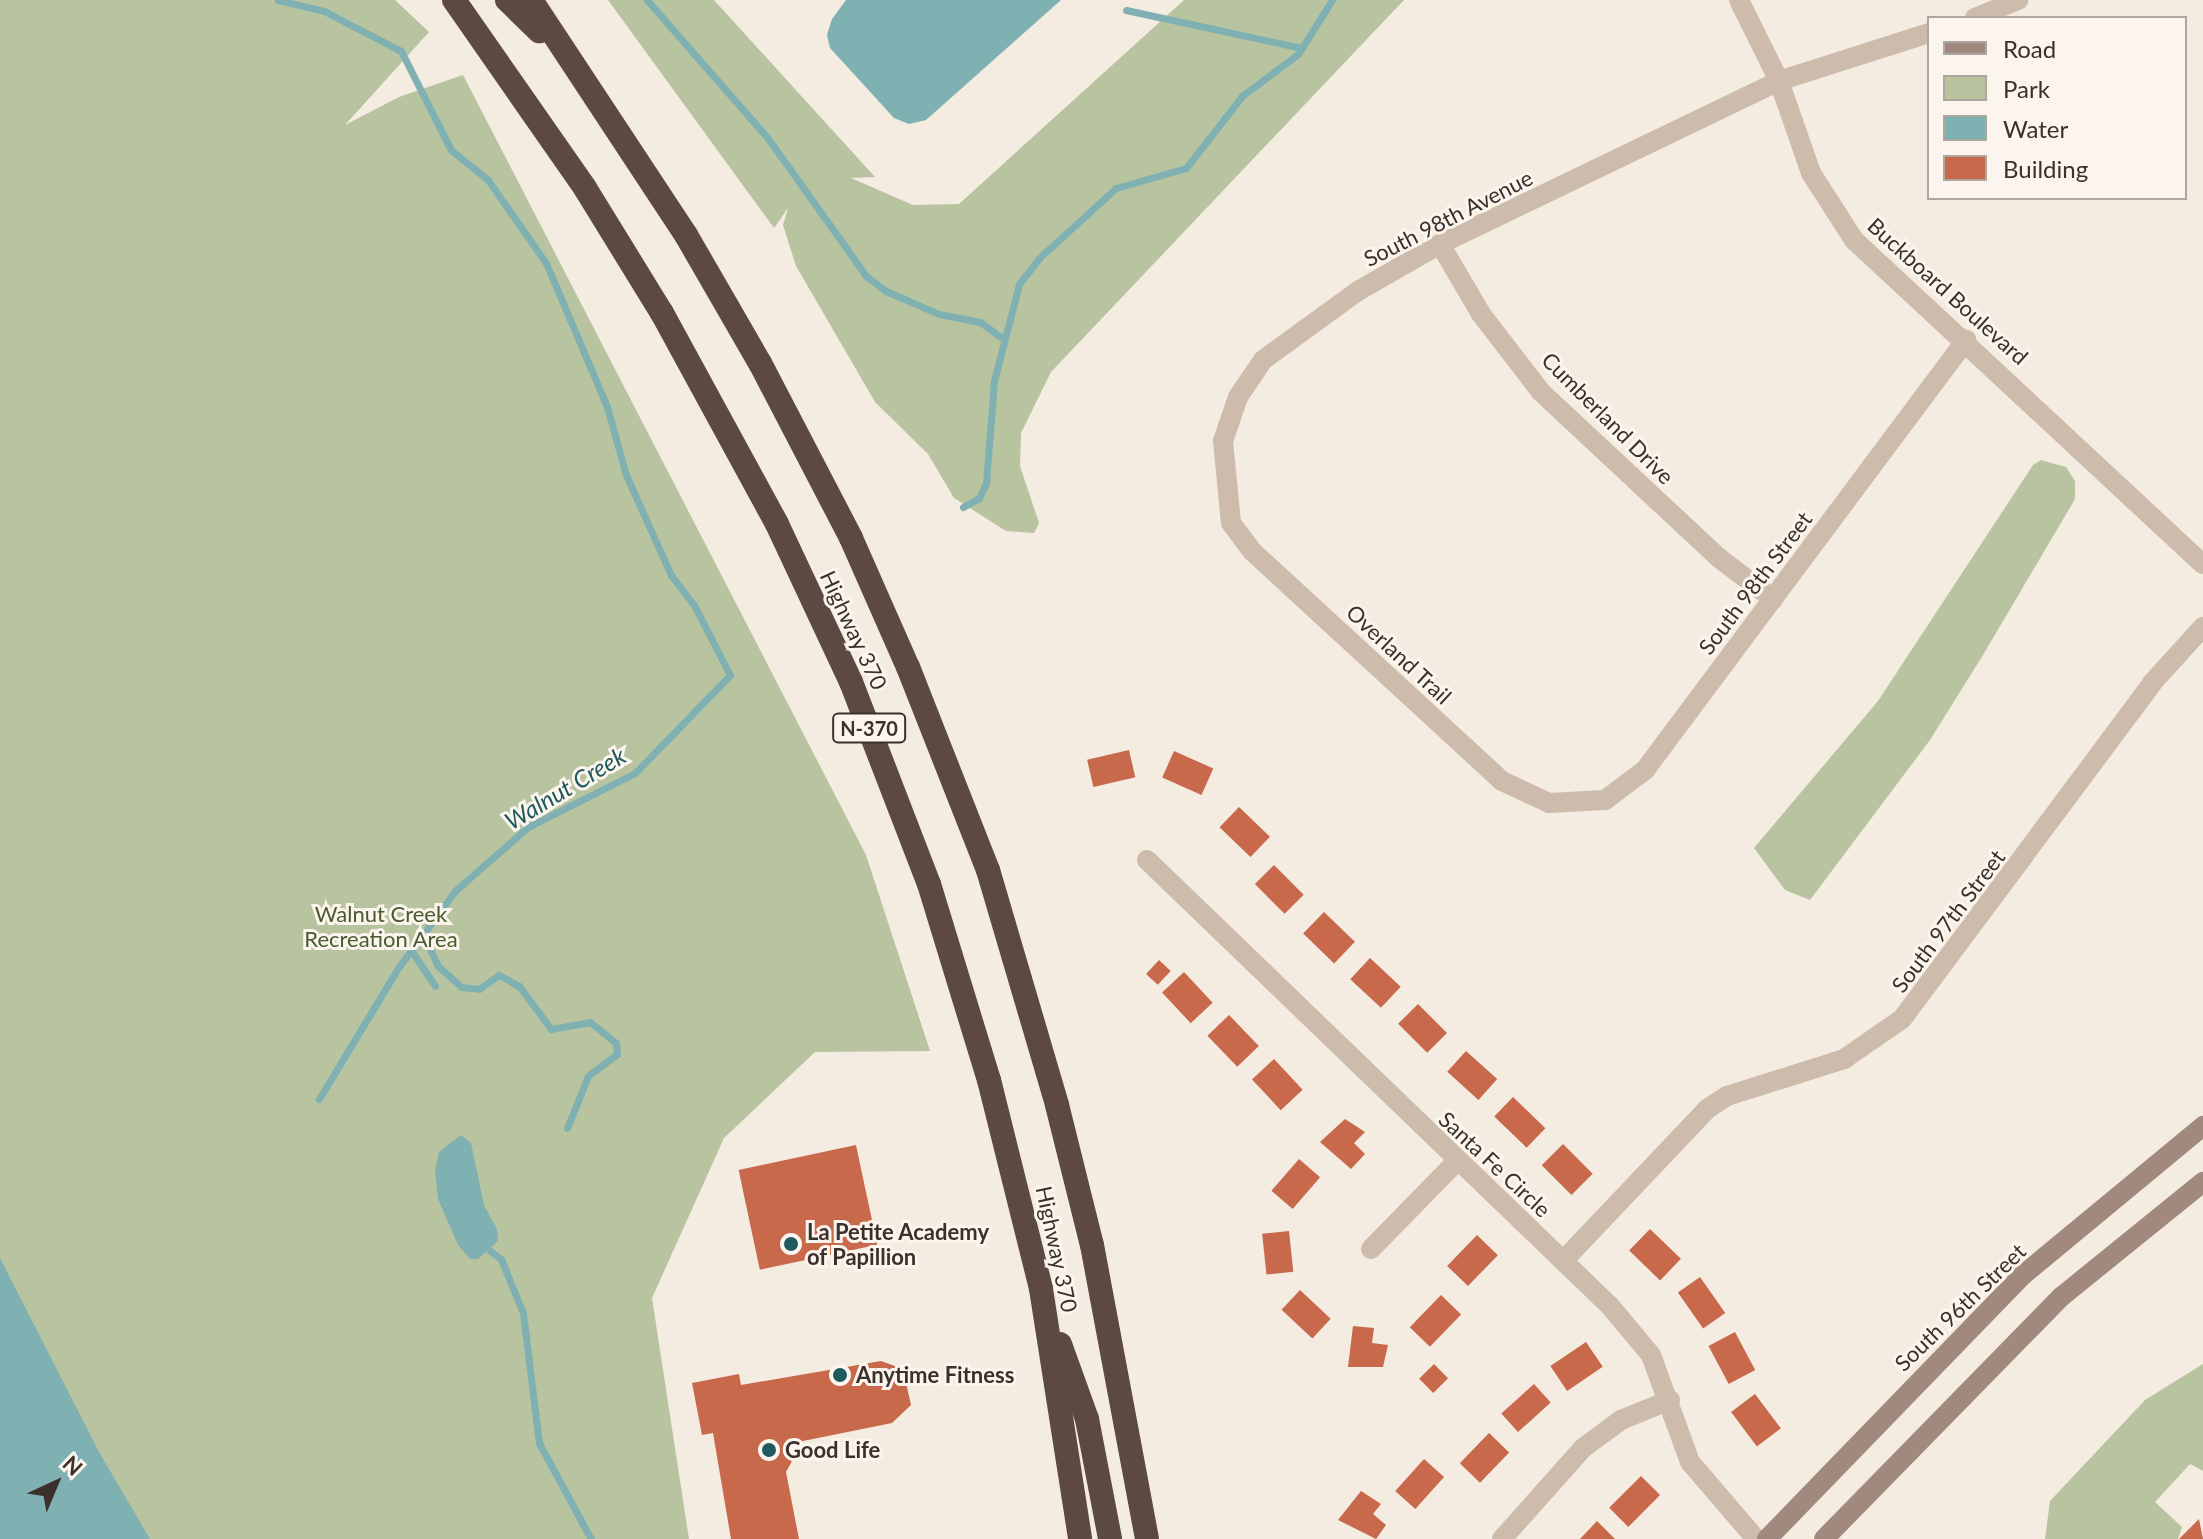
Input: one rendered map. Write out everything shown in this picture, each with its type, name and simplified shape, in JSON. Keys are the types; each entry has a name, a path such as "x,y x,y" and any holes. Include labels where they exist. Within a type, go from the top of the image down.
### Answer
{"highway":[{"name":"Highway 370","path":"454,0 585,188 662,313 777,524 851,682 929,884 961,983 1041,1289 1080,1539"},
{"path":"507,0 578,69"},
{"name":"Highway 370","path":"532,1 686,235 800,436 908,667 988,870 1092,1245 1147,1539"},
{"path":"1041,1289 1087,1419 1110,1539"}],"main road":[{"name":"South 96th Street","path":"1767,1539 2023,1275 2203,1126"},
{"path":"1824,1539 2061,1297 2203,1182"}],"street":[{"name":"Buckboard Boulevard","path":"1739,0 1779,81 1811,173 1829,209 1854,240 1966,340 2203,564"},
{"path":"1980,16 2018,0"},
{"name":"South 98th Avenue","path":"1231,523 1223,441 1238,397 1263,360 1358,291 1440,244 1779,81 1927,34"},
{"name":"Cumberland Drive","path":"1440,244 1481,314 1541,392 1719,558 1773,599"},
{"name":"South 98th Street","path":"1549,803 1605,800 1645,770 1966,340"},
{"name":"Overland Trail","path":"1231,523 1268,567 1502,781 1549,803"},
{"name":"South 97th Street","path":"1563,1261 1707,1109 1727,1096 1844,1059 1902,1019 2152,683 2203,627"},
{"name":"Santa Fe Circle","path":"1147,860 1563,1261 1651,1355 1670,1400 1690,1462 1756,1539"},
{"path":"1371,1249 1457,1161"},
{"path":"1502,1539 1583,1448 1621,1420 1670,1400"}],"green space":[{"name":"Walnut Creek Recreation Area","path":"0,0 395,0 429,32 345,125 399,97 463,75 866,855 930,1051 815,1052 724,1138 652,1298 689,1539 0,1539"},
{"path":"608,0 714,0 875,177 851,178 913,205 959,204 1184,0 1404,0 1051,372 1021,433 1020,466 1039,523 1034,533 1006,531 954,498 928,454 875,402 796,266 783,225 788,208 774,228"},
{"path":"2041,460 2066,467 2075,481 2075,499 1983,655 1930,740 1810,900 1785,890 1754,848 1878,701 2033,465"},
{"path":"2203,1364 2203,1471 2190,1464 2155,1502 2182,1527 2178,1539 2045,1539 2050,1501 2145,1400"}],"water":[{"path":"846,0 1061,0 926,120 909,124 894,118 830,48 827,35 832,19"},
{"path":"461,1135 471,1143 484,1205 497,1229 498,1241 478,1259 470,1259 458,1245 438,1199 435,1171 439,1152"},
{"path":"0,1258 99,1452 150,1539 0,1539"}],"building":[{"path":"1129,750 1135,777 1093,787 1087,760"},
{"path":"1174,751 1213,768 1201,795 1162,777"},
{"path":"1239,807 1270,837 1250,857 1220,827"},
{"path":"1274,865 1304,895 1285,914 1255,884"},
{"path":"1324,912 1355,942 1334,963 1303,934"},
{"path":"1370,958 1401,987 1381,1008 1350,979"},
{"path":"1159,960 1171,971 1158,985 1146,974"},
{"path":"1184,972 1213,1003 1191,1023 1162,992"},
{"path":"1418,1004 1447,1033 1427,1053 1398,1024"},
{"path":"1229,1015 1259,1046 1237,1067 1207,1036"},
{"path":"1466,1051 1497,1079 1478,1100 1447,1072"},
{"path":"1274,1059 1303,1090 1281,1110 1252,1079"},
{"path":"1513,1097 1545,1128 1527,1148 1494,1116"},
{"path":"1345,1119 1365,1132 1354,1143 1365,1154 1351,1169 1320,1142"},
{"path":"1563,1144 1593,1174 1571,1195 1542,1165"},
{"path":"856,1145 877,1245 760,1270 739,1170"},
{"path":"1299,1159 1320,1177 1293,1209 1271,1191"},
{"path":"1650,1229 1681,1259 1660,1280 1629,1251"},
{"path":"1289,1231 1293,1272 1266,1275 1262,1234"},
{"path":"1477,1235 1498,1255 1468,1286 1447,1266"},
{"path":"1700,1277 1725,1313 1703,1329 1678,1292"},
{"path":"1300,1290 1331,1319 1312,1338 1282,1310"},
{"path":"1441,1295 1461,1314 1430,1347 1410,1327"},
{"path":"1353,1326 1374,1328 1372,1343 1388,1345 1383,1367 1348,1367"},
{"path":"1735,1332 1755,1370 1729,1384 1709,1346"},
{"path":"1586,1342 1603,1367 1567,1391 1550,1366"},
{"path":"881,1361 903,1369 911,1405 892,1423 803,1441 786,1472 799,1539 731,1539 713,1433 702,1435 692,1383 739,1374 741,1385"},
{"path":"1434,1364 1448,1378 1433,1393 1419,1379"},
{"path":"1534,1384 1551,1403 1518,1432 1501,1413"},
{"path":"1755,1394 1781,1428 1757,1446 1731,1412"},
{"path":"1489,1433 1509,1452 1480,1483 1460,1463"},
{"path":"1424,1459 1444,1477 1415,1509 1395,1491"},
{"path":"1641,1476 1660,1495 1628,1527 1609,1508"},
{"path":"1361,1491 1381,1504 1373,1514 1386,1525 1376,1539 1338,1520"},
{"path":"2199,1519 2203,1539 2179,1539"},
{"path":"1597,1521 1615,1539 1580,1539"}],"waterway":[{"path":"278,0 324,11 401,51 451,150 488,180 546,263 607,407 626,475 671,575 694,605 730,675 635,773 528,827 455,891 398,968 319,1099"},
{"path":"647,0 767,137 866,276 886,291 939,314 980,322 1002,338"},
{"name":"Walnut Creek","path":"963,507 979,498 986,483 994,381 1019,284 1039,258 1116,188 1186,168 1242,96 1298,54 1332,0"},
{"path":"1126,10 1302,48"},
{"path":"422,933 438,966 461,987 479,989 499,975 519,986 551,1029 590,1022 616,1043 617,1054 588,1076 567,1128"},
{"path":"411,950 435,986"},
{"path":"490,1251 501,1259 523,1313 539,1443 591,1539"}],"place":[{"name":"La Petite Academy of Papillion","path":"791,1244"},
{"name":"Anytime Fitness","path":"840,1375"},
{"name":"Good Life","path":"769,1450"}]}
